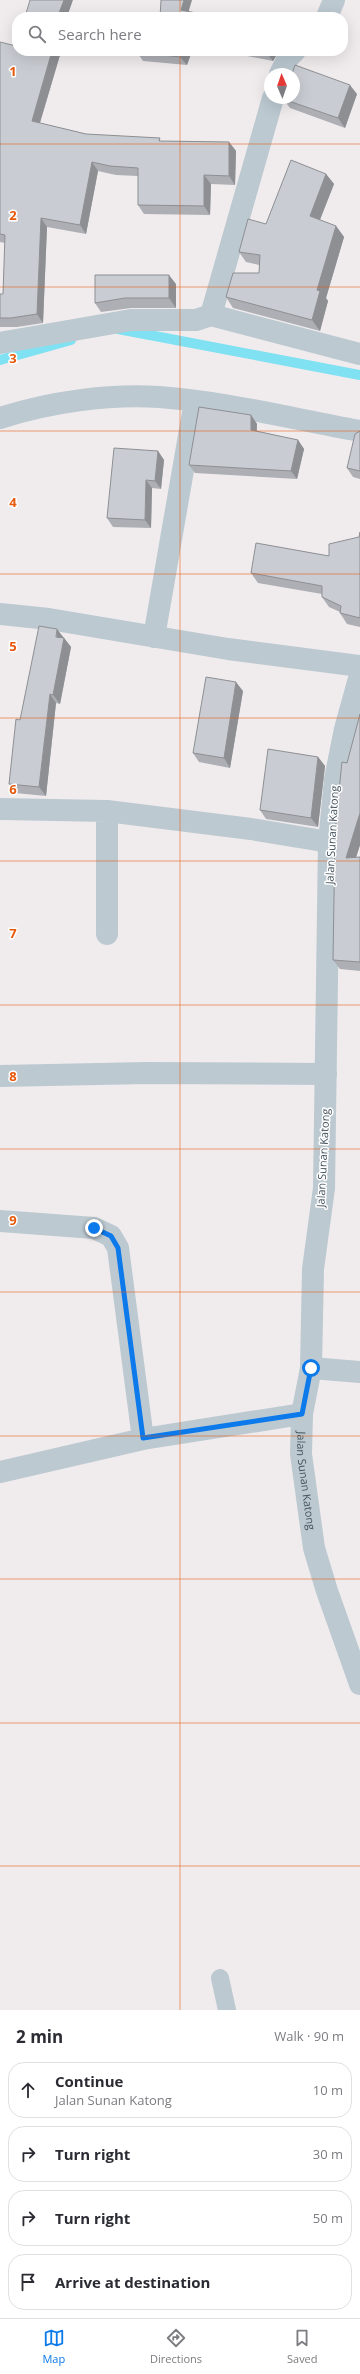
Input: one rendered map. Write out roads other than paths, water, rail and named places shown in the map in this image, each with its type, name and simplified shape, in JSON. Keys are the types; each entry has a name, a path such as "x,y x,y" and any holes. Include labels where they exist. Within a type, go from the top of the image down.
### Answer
{"street":[{"path":"329,12 334,0"},
{"path":"283,68 290,56"},
{"path":"211,315 271,104"},
{"path":"0,343 40,334 131,320 196,320 211,315 360,354"},
{"path":"0,418 54,405 92,400 158,397 195,401 360,431"},
{"path":"154,637 195,401"},
{"path":"0,614 49,619 228,649 360,666"},
{"name":"Jalan Sunan Katong","path":"360,675 344,729 338,764 329,842 324,1188 313,1269 311,1368 302,1414 301,1454 314,1548 327,1591 360,1684"},
{"path":"0,809 107,810 251,829 329,842"},
{"path":"107,810 107,934"},
{"path":"0,1076 147,1073 326,1074"},
{"path":"0,1221 94,1228 111,1236 118,1248 143,1438"},
{"path":"311,1368 360,1372"},
{"path":"0,1472 143,1438 302,1414"}],"lane":[{"path":"220,1978 227,2010"}],"waterway":[{"path":"118,329 360,375"},
{"path":"0,360 71,340"}]}
